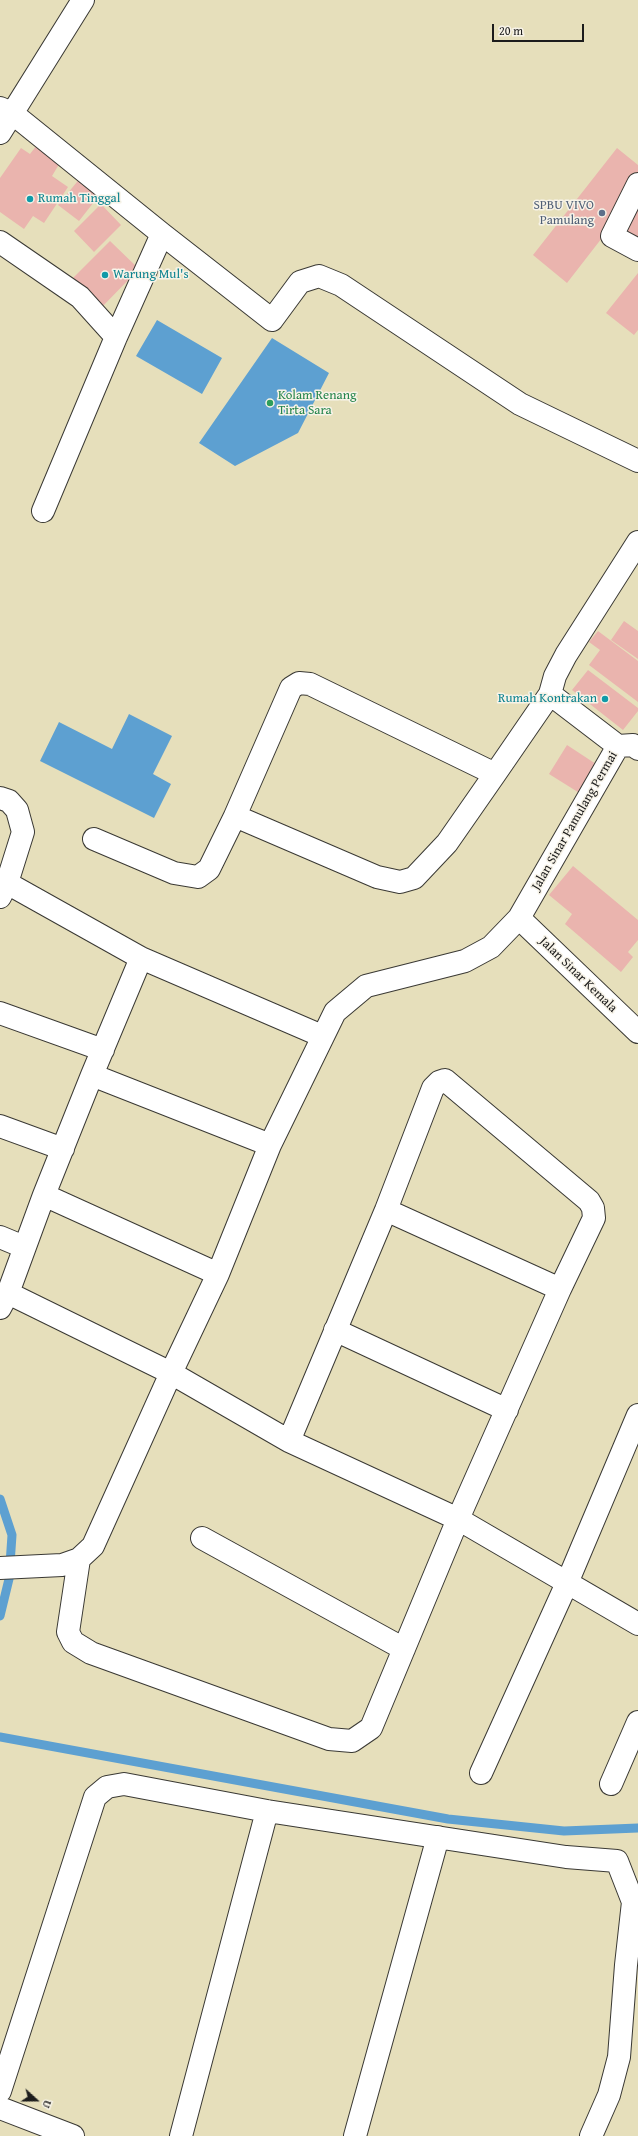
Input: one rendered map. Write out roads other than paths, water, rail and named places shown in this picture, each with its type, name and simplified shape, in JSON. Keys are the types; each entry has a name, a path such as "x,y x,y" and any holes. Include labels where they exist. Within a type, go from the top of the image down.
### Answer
{"street":[{"path":"0,133 6,111 83,0"},
{"path":"6,111 272,320 300,282 320,276 341,285 520,404 638,461"},
{"path":"638,184 612,236 638,250"},
{"path":"43,511 116,337 162,234"},
{"path":"0,242 80,297 116,337"},
{"path":"235,816 377,877 400,882 414,878 447,843 550,694 555,676 566,655 638,542"},
{"path":"94,839 174,873 198,877 209,868 235,816 291,688 299,683 310,684 495,774"},
{"name":"Jalan Sinar Pamulang Permai","path":"79,1559 93,1546 170,1373 218,1274 270,1145 334,1012 366,986 466,961 491,947 519,918 628,747 550,694"},
{"path":"0,798 9,801 17,810 23,832 4,890 141,958 322,1036"},
{"name":"Jalan Sinar Kemala","path":"519,918 638,1032"},
{"path":"141,958 92,1075 4,1300 170,1373 289,1441 458,1519 638,1624"},
{"path":"0,1013 103,1050"},
{"path":"92,1075 270,1145"},
{"path":"0,1568 62,1565 79,1559 68,1632 73,1642 91,1653 329,1739 352,1740 371,1728 458,1519 560,1289 594,1218 593,1208 589,1201 445,1080 439,1082 433,1088 386,1210 289,1441"},
{"path":"0,1126 63,1149"},
{"path":"44,1195 218,1274"},
{"path":"386,1210 560,1289"},
{"path":"0,1237 24,1246"},
{"path":"335,1330 507,1410"},
{"path":"481,1773 566,1583 638,1415"},
{"path":"202,1538 404,1649"},
{"path":"611,1784 638,1722"},
{"path":"0,2091 95,1797 108,1786 124,1784 268,1812 566,1857 618,1861 633,1902 626,1965 619,2057 609,2095 591,2136"},
{"path":"181,2136 268,1812"},
{"path":"355,2136 438,1837"},
{"path":"0,2108 73,2136"}],"water":[{"path":"157,320 222,358 202,394 136,356"},
{"name":"Kolam Renang Tirta Sara","path":"272,338 329,373 298,433 235,466 199,443"},
{"path":"129,714 172,736 153,774 171,784 154,818 40,761 59,722 112,749"}],"waterway":[{"path":"0,1499 12,1535 9,1579 0,1616"},
{"path":"0,1737 448,1819 564,1831 638,1828"}],"place":[{"name":"Rumah Tinggal","path":"30,199"},
{"name":"SPBU VIVO Pamulang","path":"602,213"},
{"name":"Warung Mul's","path":"105,275"},
{"name":"Kolam Renang Tirta Sara","path":"270,403"},
{"name":"Rumah Kontrakan","path":"605,699"}]}
